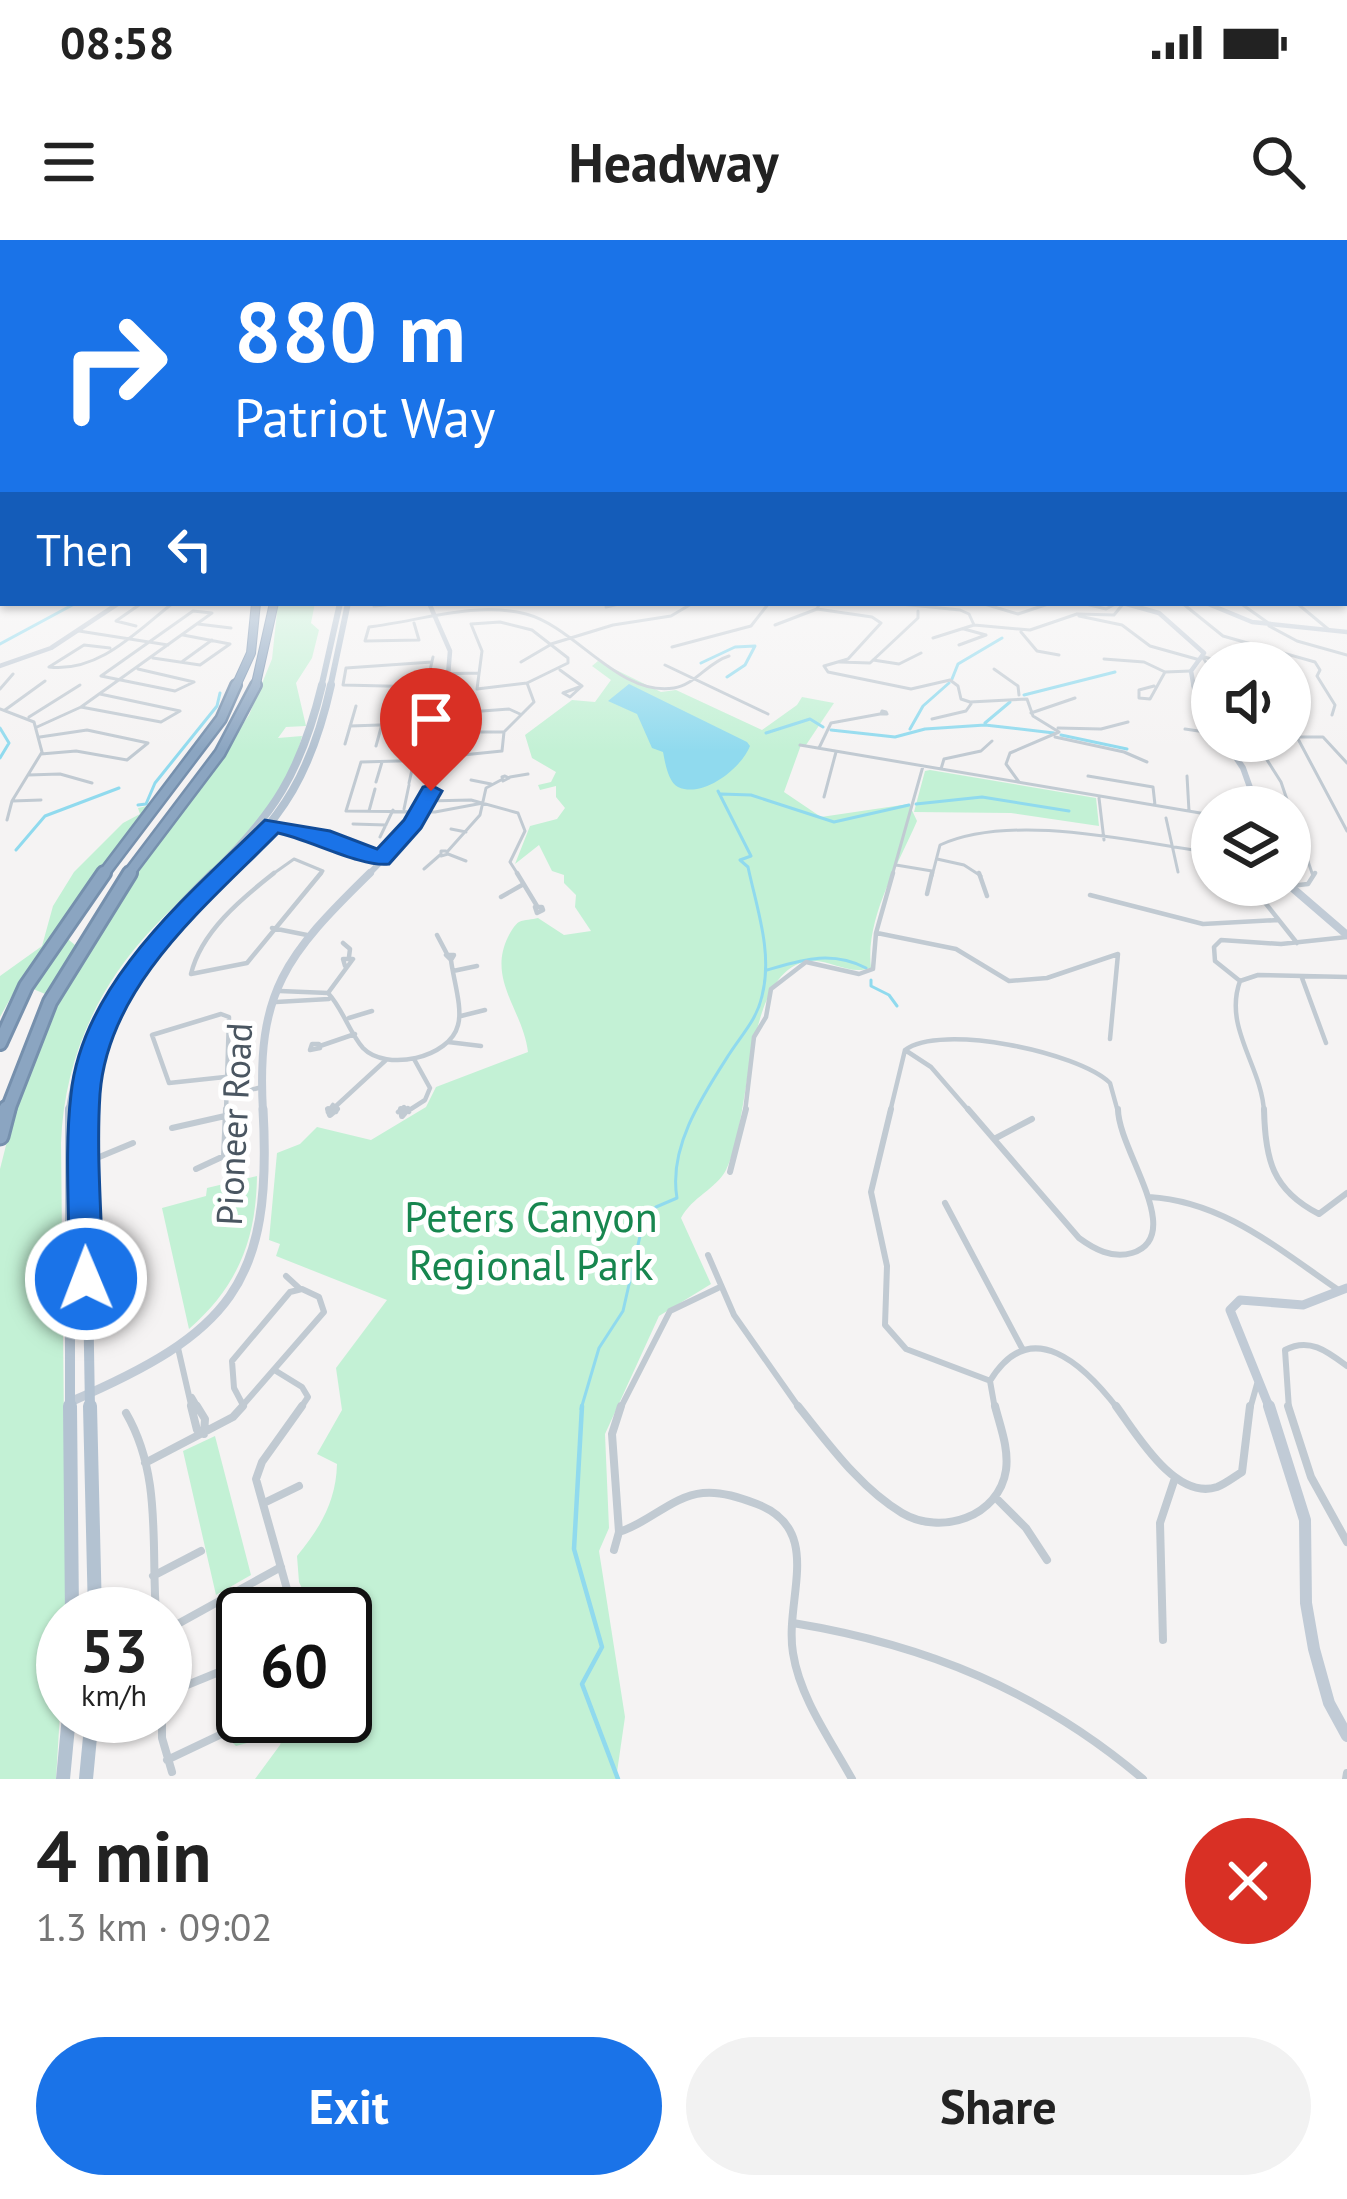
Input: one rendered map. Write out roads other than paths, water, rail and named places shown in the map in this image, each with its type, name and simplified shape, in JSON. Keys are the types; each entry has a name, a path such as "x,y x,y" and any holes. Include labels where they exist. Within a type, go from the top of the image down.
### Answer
{"highway":[{"path":"0,1043 26,986 60,932 220,719 245,674 255,609"},
{"path":"0,1136 48,1003 80,945 237,727 263,675 273,609"}],"main road":[{"path":"93,1587 82,1132 96,1048 123,991 164,934 267,824 308,767 343,609"},
{"path":"72,1587 67,1126 80,1057 108,993 129,962 267,824"},
{"path":"63,1779 66,1743"},
{"path":"86,1779 89,1743"}],"street":[{"path":"0,666 36,654 111,609"},
{"path":"134,609 116,621 140,627"},
{"path":"110,648 79,646 50,667 79,669 110,648 165,609"},
{"name":"Pioneer Road","path":"70,1402 134,1375 178,1348 229,1297 262,1232 263,1038 273,997 307,935 380,859 427,801 452,674 452,647 432,609"},
{"path":"520,662 551,644 613,625 659,619 681,609"},
{"path":"672,646 751,626 764,609"},
{"path":"776,625 812,609"},
{"path":"829,609 881,622 850,661"},
{"path":"911,609 963,610 974,625"},
{"path":"1002,609 1020,614 1035,609"},
{"path":"933,638 974,625 1042,628 1073,615 1110,615 1122,609"},
{"path":"1154,609 1170,616 1191,643"},
{"path":"1189,609 1223,636 1315,662 1320,670 1317,676 1335,705 1332,715"},
{"path":"1224,609 1264,622 1347,632"},
{"path":"1247,609 1298,641 1347,655"},
{"path":"1304,609 1328,629"},
{"path":"37,727 81,707 100,694 119,680 135,668 167,645 212,614 193,611 101,676 119,680 175,691 190,686 190,678 135,668"},
{"path":"414,623 419,640 365,641 369,627 480,611 514,612 547,621 616,668 664,689 695,679 709,662 729,656"},
{"path":"918,611 918,618 866,665 850,661 823,668 910,689 950,680 956,683 962,700 971,704 1019,695 1028,700 1031,713 1058,728 1101,729 1128,722"},
{"path":"1073,615 1122,626 1150,646 1191,655"},
{"path":"198,624 231,628"},
{"path":"471,624 522,626 551,644 568,663 560,670 527,683 477,689 482,651 471,624"},
{"path":"959,645 986,635 964,628"},
{"path":"1020,630 1033,649 1059,655"},
{"path":"79,631 167,645"},
{"path":"151,657 204,664 230,644 183,634"},
{"path":"181,662 212,640"},
{"path":"873,660 899,664 921,653"},
{"path":"433,659 431,674 426,689 343,685 346,668 433,659"},
{"path":"1104,659 1144,662 1166,672 1191,671"},
{"path":"665,665 768,714"},
{"path":"994,669 1018,686 1019,695"},
{"path":"560,670 582,686"},
{"path":"1154,686 1166,672"},
{"path":"431,674 480,673"},
{"path":"0,689 13,674"},
{"path":"2,709 45,681"},
{"path":"452,756 502,751 504,732 535,698 527,683"},
{"path":"29,718 80,685"},
{"path":"81,707 161,722 179,709 100,694"},
{"path":"1031,713 1075,698"},
{"path":"932,718 966,711 971,704"},
{"path":"345,744 356,706"},
{"path":"376,746 387,706"},
{"path":"409,745 418,706"},
{"path":"2,709 29,718 37,727 41,754 12,801 7,820"},
{"path":"504,732 468,732 469,712 509,710 521,715"},
{"path":"819,748 831,723 880,713"},
{"path":"350,726 439,723"},
{"path":"1055,737 1058,728"},
{"path":"1186,729 1191,730"},
{"path":"40,737 96,731 146,741 127,760 76,751 41,754"},
{"path":"1347,764 1328,740 1299,735 1297,742 1324,782 1347,831"},
{"path":"1018,782 1006,764 1010,753 1055,737 1118,750 1147,762"},
{"path":"941,769 944,758 977,752 992,742"},
{"path":"800,745 1189,811 1187,776"},
{"path":"824,797 836,751"},
{"path":"436,760 361,762 346,811 421,811 483,803"},
{"path":"404,809 414,761"},
{"path":"369,811 382,762"},
{"path":"730,1172 749,1096 754,1037 766,1017 771,989 806,962 824,963 843,972 873,969 876,933 923,766"},
{"path":"28,776 60,774 92,783"},
{"path":"471,780 490,784 528,774"},
{"path":"1088,776 1153,787 1155,806"},
{"path":"424,869 448,853 480,815 490,784"},
{"path":"1099,796 1104,840"},
{"path":"12,801 41,800"},
{"path":"427,801 483,803 518,813 529,808"},
{"path":"440,801 445,808"},
{"path":"380,837 393,810"},
{"path":"518,813 525,831 510,862 538,906"},
{"path":"1166,818 1178,872"},
{"path":"267,824 322,836 380,859"},
{"path":"353,824 386,825"},
{"path":"451,829 466,832"},
{"path":"927,894 934,859 944,842 967,832 1191,850"},
{"path":"448,853 466,861"},
{"path":"294,859 322,868 272,928 247,963 193,976 191,964 218,927 268,877 294,859"},
{"path":"934,859 980,871 987,881 987,896"},
{"path":"896,865 932,871"},
{"path":"501,897 524,885"},
{"path":"1090,895 1203,924 1278,920"},
{"path":"1311,904 1347,936"},
{"path":"1267,906 1297,943"},
{"path":"272,928 307,935"},
{"path":"876,933 956,949 1009,981 1047,978 1118,955 1110,1039"},
{"path":"273,997 300,990 329,996 348,1018 364,1049 386,1060 415,1059 448,1042 460,1016 453,971 437,935"},
{"path":"1240,981 1215,961 1214,946 1221,940 1297,943 1347,936"},
{"path":"329,996 345,966 353,962 343,943"},
{"path":"453,971 477,966"},
{"path":"1347,977 1258,975 1240,981 1235,991 1240,1040 1262,1090 1271,1174 1319,1214 1347,1193"},
{"path":"1301,978 1326,1043"},
{"path":"300,990 302,1001"},
{"path":"273,997 302,1001 329,996"},
{"path":"460,1016 485,1010"},
{"path":"348,1018 372,1011"},
{"path":"196,1169 222,1160 225,1116 227,1013 152,1035 170,1083 225,1077"},
{"path":"911,1032 918,1040"},
{"path":"320,1046 355,1034"},
{"path":"904,1050 931,1067 1079,1238 1108,1254 1143,1249 1155,1231 1149,1197 1120,1135 1119,1096 1101,1075 1074,1062 952,1039 918,1040 904,1050 871,1192 887,1265 885,1324 906,1348 990,1381"},
{"path":"448,1042 461,1048 481,1046"},
{"path":"410,1109 425,1100 430,1088 415,1059"},
{"path":"336,1106 386,1060"},
{"path":"225,1096 262,1088"},
{"path":"172,1128 225,1116"},
{"path":"996,1138 1032,1119"},
{"path":"92,1160 133,1143"},
{"path":"1149,1197 1181,1197 1208,1206 1342,1288"},
{"path":"945,1203 1023,1350"},
{"path":"708,1255 720,1287 787,1394 878,1495 904,1515 933,1522 962,1521 981,1512 995,1497 1006,1472 990,1381 1002,1362 1023,1350 1058,1350 1091,1371 1150,1455 1174,1478 1211,1487 1232,1481 1242,1472 1251,1396 1257,1384"},
{"path":"145,1463 244,1407 276,1372 325,1306 286,1276"},
{"path":"614,1550 619,1532 612,1433 624,1398 670,1311 720,1287"},
{"path":"244,1407 235,1388 232,1361 298,1288"},
{"path":"1342,1288 1303,1305 1233,1304 1231,1316 1272,1414 1305,1520 1306,1592 1314,1649 1329,1703 1347,1736"},
{"path":"1347,1366 1324,1348 1298,1343 1286,1350 1283,1369 1305,1460 1329,1517 1347,1542"},
{"path":"178,1348 192,1397 194,1424 204,1433"},
{"path":"276,1372 308,1397 262,1462 256,1479 287,1587"},
{"path":"126,1413 138,1429 155,1519 154,1587"},
{"path":"1163,1640 1160,1523 1174,1478"},
{"path":"266,1502 298,1486"},
{"path":"619,1532 647,1525 694,1493 716,1493 771,1508 787,1521 800,1554 790,1622 798,1676 852,1779"},
{"path":"995,1497 1026,1528 1046,1560"},
{"path":"153,1576 201,1551"},
{"path":"192,1616 282,1567"},
{"path":"790,1622 902,1643 1004,1682 1058,1714 1143,1779"},
{"path":"167,1760 216,1737"},
{"path":"165,1743 172,1772"}],"water":[{"path":"629,684 747,742 746,754 710,785 688,790 678,787 669,776 663,752 652,748 637,714 608,701"}],"waterway":[{"path":"0,644 65,609"},
{"path":"952,679 958,664 1002,638"},
{"path":"701,663 735,647 755,646 745,665 727,677"},
{"path":"1024,695 1115,672"},
{"path":"910,729 923,706 949,683"},
{"path":"138,805 146,804 155,783 217,706 220,693"},
{"path":"985,723 1010,702"},
{"path":"766,733 810,719 823,727"},
{"path":"831,730 895,737 925,729 985,725 1054,733"},
{"path":"0,728 9,743 0,758"},
{"path":"1061,735 1127,749"},
{"path":"16,850 45,816 119,788"},
{"path":"581,1409 599,1348 623,1311 643,1223 656,1207 677,1198 678,1160 690,1122 762,996 766,964 762,931 748,867 740,860 751,856 718,791"},
{"path":"721,794 751,795 834,822 909,805"},
{"path":"916,804 982,797 1069,811"},
{"path":"767,970 829,958 866,968"},
{"path":"871,980 871,986 889,995 897,1006"},
{"path":"582,1406 574,1549 602,1647 582,1684 618,1779"}],"park label":[{"name":"Peters Canyon Regional Park","path":"531,1241"}]}
